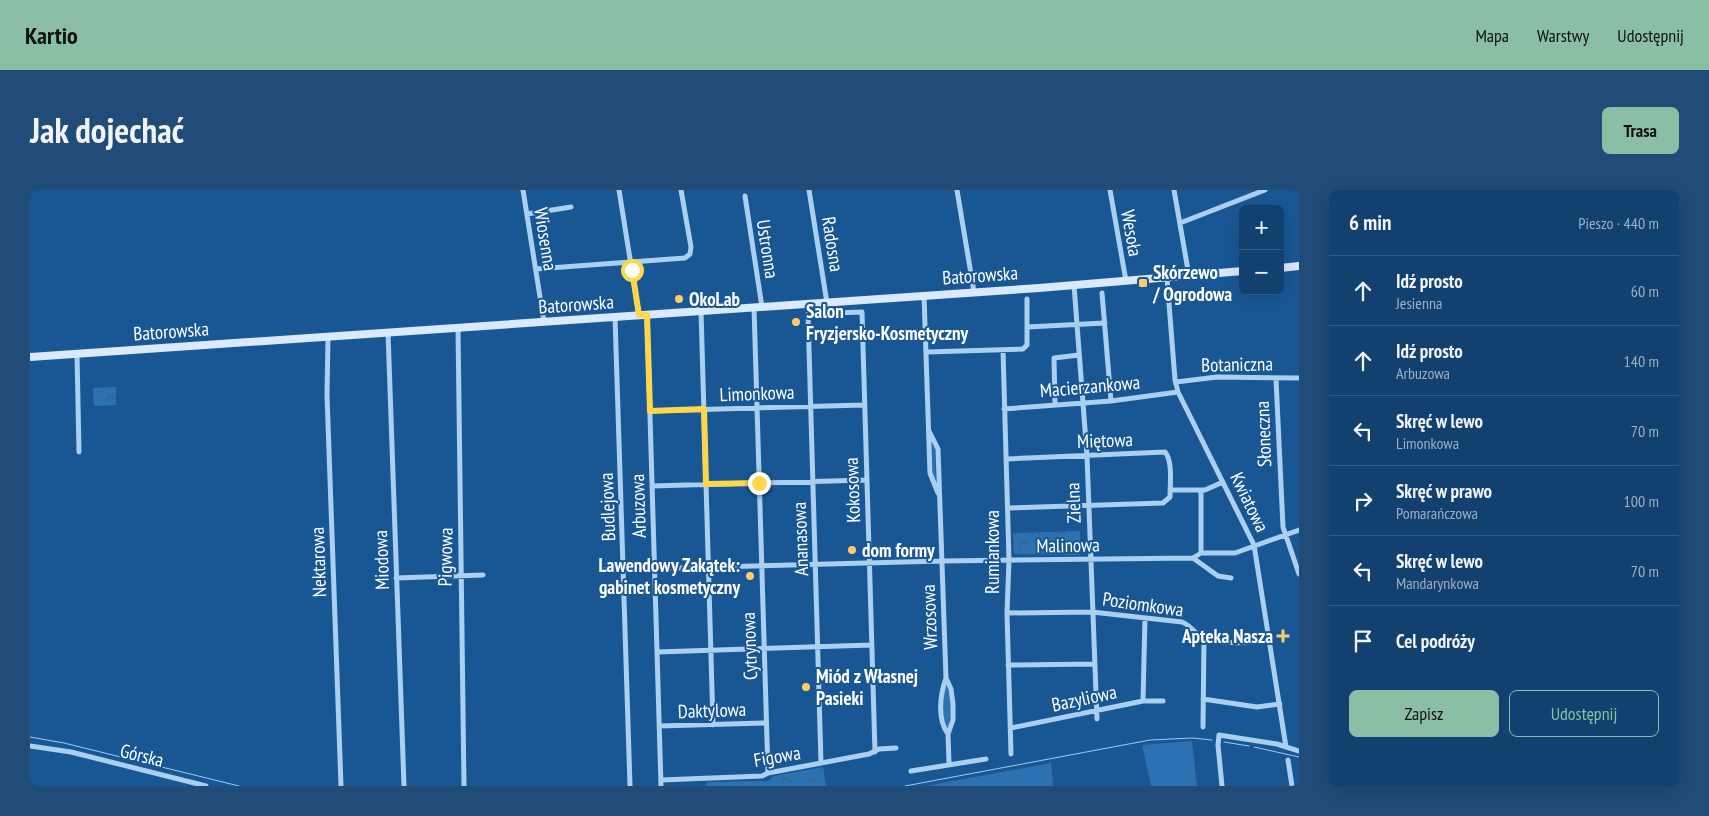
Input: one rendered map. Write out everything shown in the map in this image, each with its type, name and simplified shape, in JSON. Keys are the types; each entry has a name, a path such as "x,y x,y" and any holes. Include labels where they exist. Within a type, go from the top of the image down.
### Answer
{"street":[{"name":"Wiosenna","path":"523,190 544,322"},
{"name":"Arbuzowa","path":"619,190 631,261 643,315 650,411 661,783"},
{"path":"536,269 685,258 690,254 681,190"},
{"name":"Radosna","path":"809,190 827,303"},
{"path":"957,190 974,292"},
{"name":"Wesoła","path":"1110,190 1126,281"},
{"path":"1174,190 1189,276"},
{"path":"1180,223 1265,190"},
{"name":"Ustronna","path":"745,196 758,307"},
{"path":"527,214 571,207"},
{"path":"1284,268 1299,266"},
{"name":"Batorowska","path":"30,357 827,303 1239,271"},
{"name":"Kwiatowa","path":"1167,278 1178,392 1254,545 1286,747"},
{"name":"Zielna","path":"1074,285 1087,456 1097,719"},
{"path":"1102,293 1111,401"},
{"name":"Wrzosowa","path":"924,296 929,431 938,449 946,678 941,693 943,727 948,734"},
{"path":"927,352 1023,350 1027,345 1027,298"},
{"name":"Cytrynowa","path":"758,307 757,408 768,773"},
{"path":"701,311 713,725"},
{"name":"Kokosowa","path":"808,314 862,312 875,752"},
{"name":"Ananasowa","path":"808,314 821,763"},
{"name":"Budlejowa","path":"615,317 630,786"},
{"path":"1027,328 1105,323"},
{"name":"Pigwowa","path":"458,328 462,571 459,576 464,786"},
{"name":"Miodowa","path":"388,332 404,786"},
{"name":"Nektarowa","path":"328,336 328,405 341,786"},
{"name":"Rumiankowa","path":"1003,350 1010,560 1007,613 1011,754"},
{"path":"77,354 79,452"},
{"path":"1055,405 1054,358 1079,356"},
{"name":"Botaniczna","path":"1176,382 1217,377 1299,378"},
{"name":"Słoneczna","path":"1276,379 1281,502 1285,536 1299,574"},
{"name":"Macierzankowa","path":"1004,409 1111,401 1178,392"},
{"name":"Limonkowa","path":"650,411 864,405"},
{"name":"Miętowa","path":"1006,459 1165,452 1169,456 1170,490"},
{"path":"652,486 866,480"},
{"path":"1008,508 1163,503 1169,499 1170,490 1201,490 1223,482"},
{"path":"1201,490 1201,553"},
{"path":"1231,578 1218,576 1193,558 1201,553 1228,554 1299,530"},
{"name":"Malinowa","path":"601,570 869,562 1193,558"},
{"path":"396,578 483,576"},
{"name":"Poziomkowa","path":"1007,613 1092,612 1187,624 1204,638 1246,644 1270,640"},
{"path":"1143,701 1145,618"},
{"path":"1203,727 1204,638"},
{"path":"657,652 871,645"},
{"path":"1008,665 1094,664"},
{"name":"Wrzosowa","path":"946,678 951,690 953,704 953,720 948,734 949,763"},
{"path":"1204,698 1257,708 1280,704"},
{"name":"Bazyliowa","path":"1011,728 1143,701 1163,701"},
{"name":"Daktylowa","path":"660,726 766,723"},
{"path":"1222,786 1218,745 1219,735 1299,751"},
{"name":"Górska","path":"30,746 71,752 206,786"},
{"name":"Figowa","path":"661,783 762,776 768,773 875,752 879,748 896,748"},
{"path":"911,771 949,763 986,759"},
{"path":"1288,760 1292,786"}],"green space":[{"path":"116,387 116,405 94,406 93,388"},
{"path":"932,441 935,448 936,482 933,474"},
{"path":"1080,531 1080,555 1014,554 1013,533"},
{"path":"946,685 950,695 951,707 948,729 942,707"},
{"path":"1192,741 1197,786 1151,786 1142,745"},
{"path":"1051,763 1053,786 926,786"},
{"path":"823,767 826,786 706,786 706,782 768,781 774,776"}],"waterway":[{"path":"30,737 64,743 239,786"},
{"path":"905,786 1150,740 1192,738 1212,740"},
{"path":"1224,742 1249,746"},
{"path":"1254,747 1299,757"}],"place":[{"name":"Skórzewo / Ogrodowa","path":"1143,283"},
{"name":"OkoLab","path":"679,299"},
{"name":"Salon Fryzjersko-Kosmetyczny","path":"796,322"},
{"name":"dom formy","path":"852,550"},
{"name":"Lawendowy Zakątek: gabinet kosmetyczny","path":"750,576"},
{"name":"Apteka Nasza","path":"1283,636"},
{"name":"Miód z Własnej Pasieki","path":"806,687"}],"route":[{"path":"632,270 639,315 647,315 650,411 704,409 706,484 759,483"}]}
